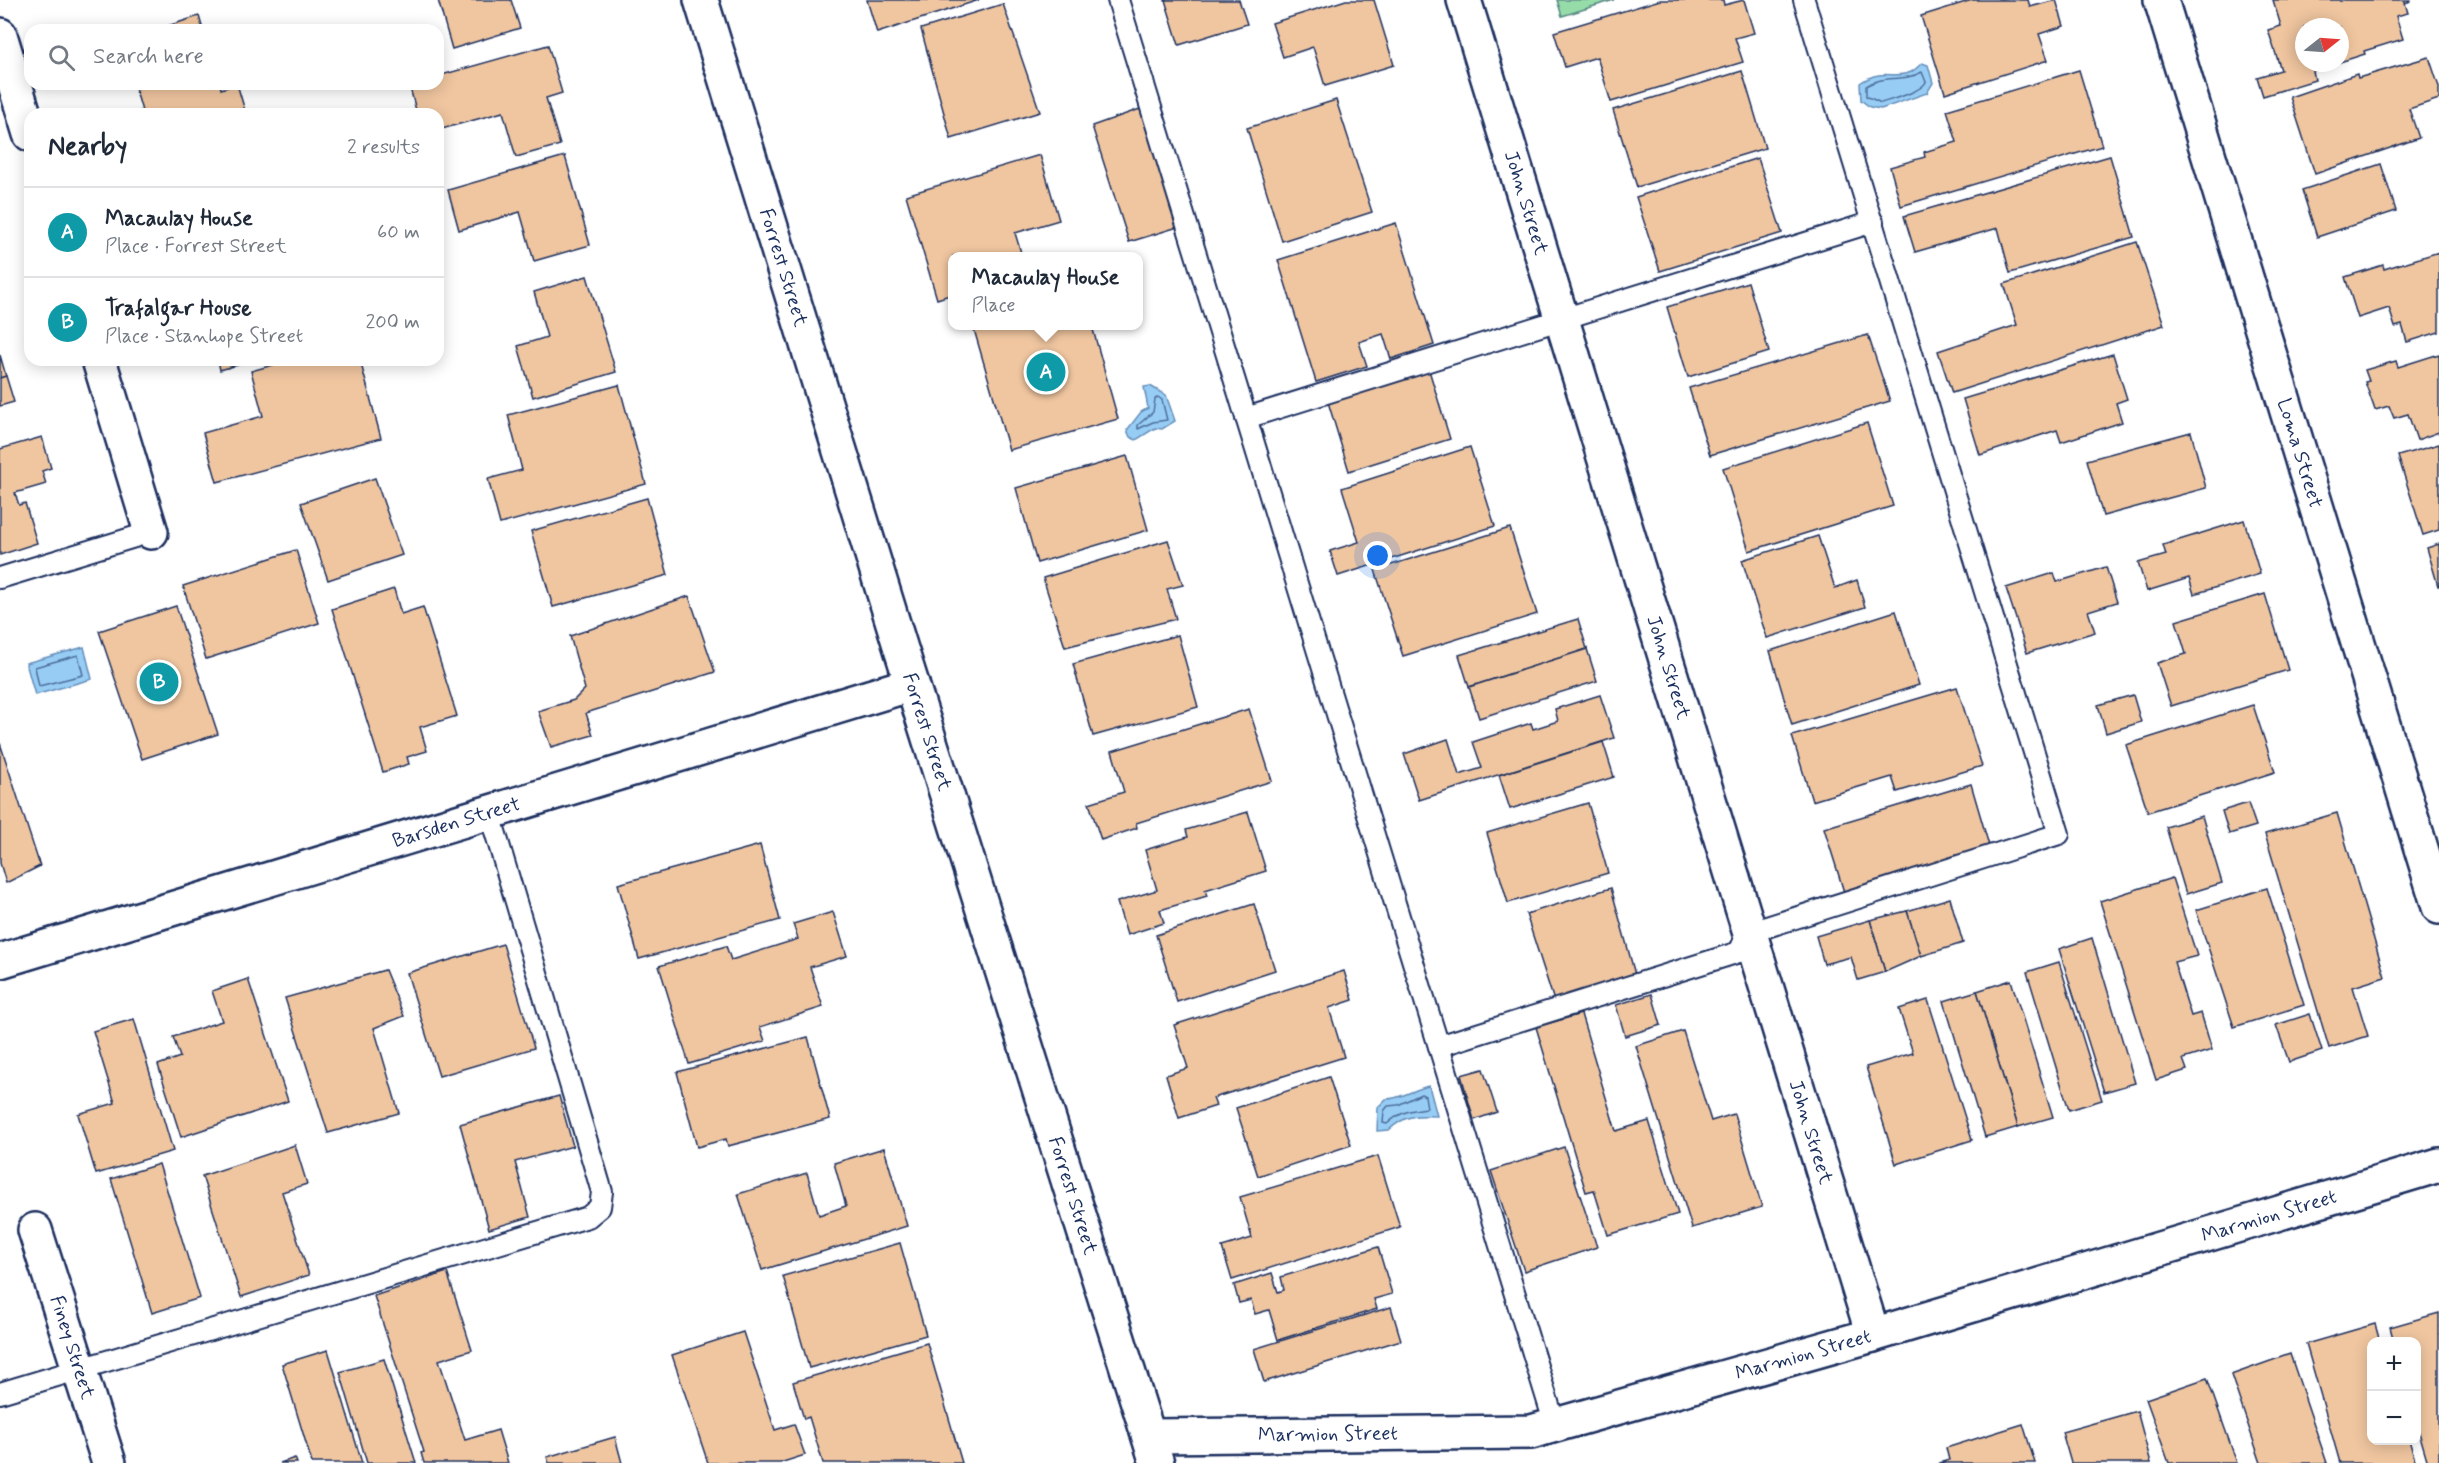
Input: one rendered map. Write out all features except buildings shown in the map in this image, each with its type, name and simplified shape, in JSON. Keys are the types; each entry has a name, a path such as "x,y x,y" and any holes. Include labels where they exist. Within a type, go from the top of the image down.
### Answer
{"street":[{"name":"Forrest Street","path":"701,0 912,684 1153,1450"},
{"name":"John Street","path":"1464,0 1873,1335"},
{"name":"Loma Street","path":"2161,0 2439,907"},
{"path":"0,35 24,114"},
{"path":"101,366 151,532"},
{"name":"Barsden Street","path":"0,961 912,684"},
{"name":"Marmion Street","path":"1153,1450 1531,1432 1873,1335 2439,1165"},
{"name":"Finey Street","path":"35,1230 109,1463"}],"lane":[{"path":"1118,0 1555,1425"},
{"path":"1439,1046 1739,952 1748,933 2059,834 1804,0"},
{"path":"1246,418 1873,222"},
{"path":"0,578 151,532"},
{"path":"0,1393 588,1217 600,1207 602,1192 489,811"}],"green space":[{"path":"1557,0 1614,0 1562,16"}],"water":[{"path":"1922,63 1928,65 1933,83 1927,93 1881,109 1870,107 1861,100 1860,83 1868,78 1905,74"},
{"path":"1150,386 1166,395 1175,421 1162,429 1155,428 1136,440 1130,437 1127,430 1141,412 1148,408 1144,387"},
{"path":"84,647 92,679 35,695 26,663"},
{"path":"1429,1086 1437,1116 1411,1117 1400,1121 1389,1130 1377,1131 1378,1107 1386,1099"}],"place":[{"name":"Macaulay House","path":"1046,372"},
{"name":"Trafalgar House","path":"159,682"}]}
